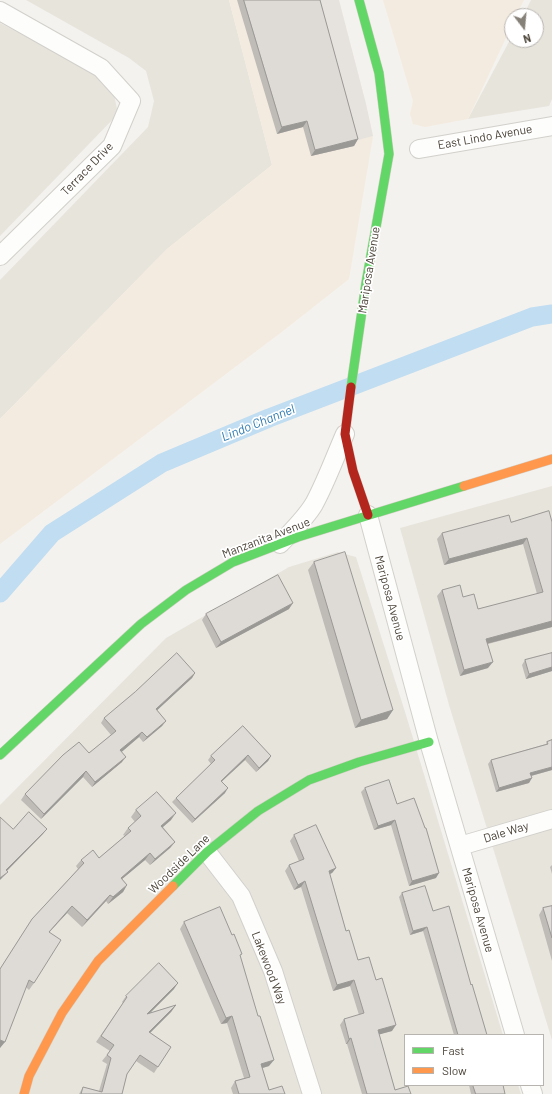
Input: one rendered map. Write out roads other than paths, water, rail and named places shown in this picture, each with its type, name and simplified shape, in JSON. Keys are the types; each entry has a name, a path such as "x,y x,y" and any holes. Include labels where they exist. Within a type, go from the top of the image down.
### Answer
{"street":[{"name":"Mariposa Avenue","path":"359,0 379,73 389,154 366,283 345,434 353,470 368,515 429,742 515,1034"},
{"name":"Terrace Drive","path":"0,11 101,68 131,101 112,146 0,256"},
{"name":"East Lindo Avenue","path":"419,149 552,126"},
{"path":"279,545 303,520 313,505 324,485 345,434"},
{"name":"Manzanita Avenue","path":"0,755 146,620 186,590 233,562 368,515 552,459"},
{"name":"Woodside Lane","path":"24,1094 29,1076 62,1013 98,961 207,852 258,811 309,780 359,762 429,742"},
{"name":"Dale Way","path":"460,846 552,819"},
{"name":"Lakewood Way","path":"207,852 241,896 273,971 312,1094"}],"waterway":[{"name":"Lindo Channel","path":"0,593 52,533 162,463 269,418 532,317 552,314"}]}
